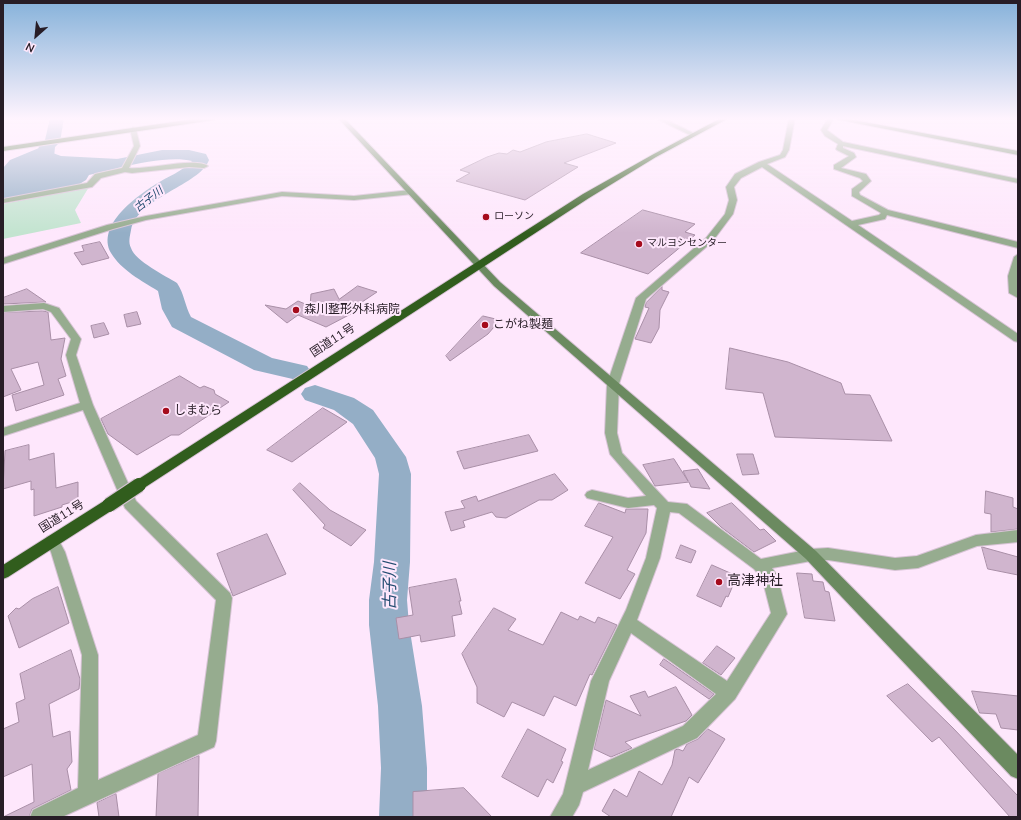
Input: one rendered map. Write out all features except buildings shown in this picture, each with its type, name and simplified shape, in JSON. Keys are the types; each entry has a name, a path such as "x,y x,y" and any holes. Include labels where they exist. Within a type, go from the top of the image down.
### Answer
{"highway":[{"name":"国道11号","path":"3,573 480,266 586,196 656,156"}],"street":[{"path":"125,170 132,156"},
{"path":"377,156 480,266 520,305 811,555 1018,769"},
{"path":"661,503 616,454 611,432 612,384 641,298 708,240 729,214 732,200 730,187 738,176 782,156"},
{"path":"853,156 838,167 838,169 866,178 867,181 865,184 855,192 855,194 885,212 1018,245"},
{"path":"900,156 1018,181"},
{"path":"762,164 1018,339"},
{"path":"3,202 89,185 98,176 125,170 132,171 188,165 204,166"},
{"path":"3,261 110,227 146,218 282,194 354,198 410,192"},
{"path":"850,224 882,217 885,212"},
{"path":"1018,257 1013,276 1014,293 1018,295"},
{"path":"3,310 44,306 55,310 76,339 71,355 87,405 130,504 224,598 207,741 40,817"},
{"path":"3,432 87,405"},
{"path":"575,786 690,732 729,693 779,614 769,575 759,565 682,508 661,503 628,503 592,495"},
{"path":"560,817 572,798 600,681 628,622 653,558 661,503"},
{"path":"759,565 811,555 828,554 895,564 918,562 976,541 1018,536"},
{"path":"52,541 58,552 90,655 88,794"},
{"path":"628,622 729,693"}],"green space":[{"path":"89,187 75,210 81,223 3,239 3,204"}],"water":[{"path":"19,156 66,156 119,159 118,168 89,175 86,180 78,185 3,201 3,168 10,160"}],"waterway":[{"name":"古子川","path":"46,156 44,174 87,170 156,156"},
{"name":"古子川","path":"194,156 200,158 201,160 199,165 151,196 129,215 122,226 119,238 119,246 121,251 126,258 137,267 169,288 174,309 181,322 263,364 297,372"},
{"name":"古子川","path":"315,394 344,404 363,417 390,457 395,474 392,562 388,600 389,625 400,706 404,768 403,817"}],"place":[{"name":"ローソン","path":"486,217"},
{"name":"マルヨシセンター","path":"639,244"},
{"name":"森川整形外科病院","path":"296,310"},
{"name":"こがね製麺","path":"485,325"},
{"name":"しまむら","path":"166,411"},
{"name":"高津神社","path":"719,582"}]}
